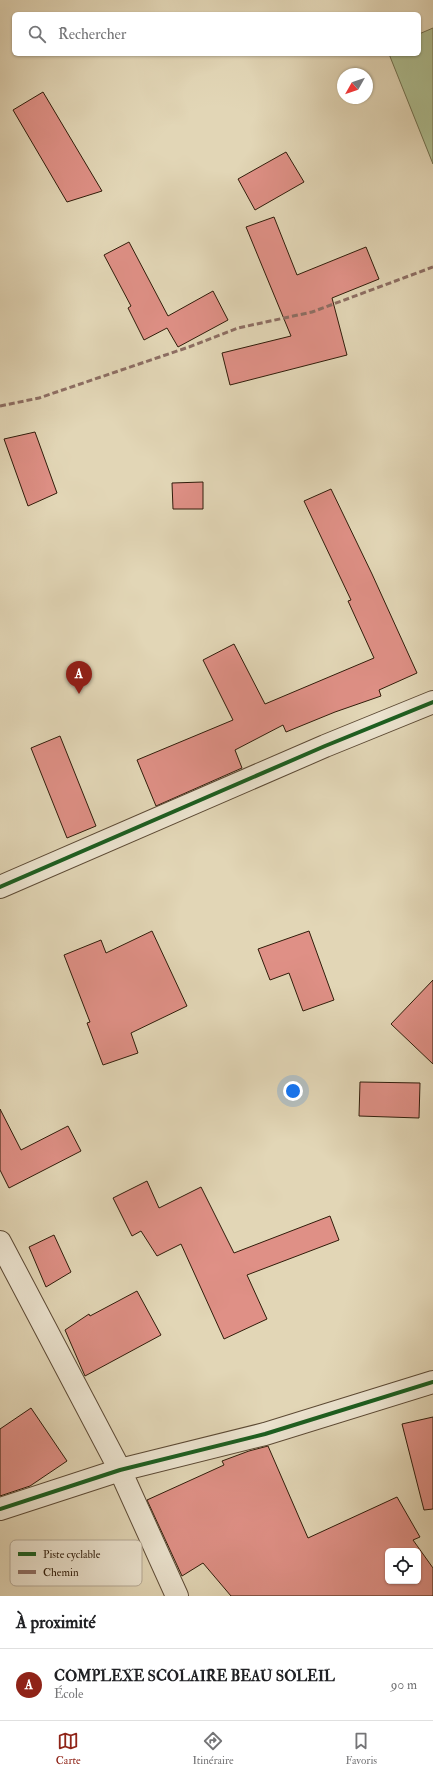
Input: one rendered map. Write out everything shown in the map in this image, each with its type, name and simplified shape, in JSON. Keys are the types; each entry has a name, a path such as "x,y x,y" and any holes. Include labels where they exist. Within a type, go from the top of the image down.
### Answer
{"street":[{"path":"0,887 325,746 433,702"},
{"path":"0,1242 120,1470 176,1596"},
{"path":"0,1509 120,1470 265,1434 433,1382"}],"green space":[{"path":"433,28 433,164 390,56 421,56 421,33"}],"building":[{"path":"43,92 102,191 67,202 13,110"},
{"path":"286,152 304,182 255,210 238,179"},
{"path":"274,217 297,275 366,247 379,279 332,298 347,355 230,385 222,353 291,336 246,227"},
{"path":"129,242 168,316 213,291 228,320 178,347 167,328 144,340 128,308 131,306 104,255"},
{"path":"35,432 57,493 28,506 4,439"},
{"path":"203,482 203,509 173,509 172,483"},
{"path":"331,489 417,673 379,690 381,696 335,712 286,732 283,725 235,750 242,768 156,806 137,760 233,720 203,660 234,644 265,704 374,658 348,601 351,600 304,501"},
{"path":"60,736 96,826 67,838 31,748"},
{"path":"152,931 187,1006 131,1033 138,1053 103,1065 87,1023 90,1022 64,955 101,940 106,953"},
{"path":"309,931 334,1000 303,1011 289,973 270,980 258,949"},
{"path":"433,980 433,1064 391,1024"},
{"path":"360,1082 420,1083 419,1118 359,1116"},
{"path":"0,1109 21,1150 68,1126 81,1151 9,1188 0,1170"},
{"path":"147,1181 159,1208 201,1187 234,1253 330,1216 339,1240 247,1275 267,1319 224,1339 181,1244 157,1256 141,1231 132,1236 113,1198"},
{"path":"54,1235 71,1272 46,1287 29,1247"},
{"path":"137,1291 161,1335 85,1376 65,1330 89,1314 90,1316"},
{"path":"31,1408 67,1461 30,1486 0,1496 0,1429"},
{"path":"433,1417 433,1509 424,1510 402,1424"},
{"path":"268,1446 308,1538 397,1497 420,1537 413,1540 419,1548 385,1548 385,1584 421,1584 421,1551 433,1568 433,1596 231,1596 203,1563 182,1576 147,1500 224,1465 222,1461"}],"marked path":[{"path":"0,406 39,398 189,347 238,328 312,312 433,267"}],"cycle path":[{"path":"0,887 325,746 433,702"},
{"path":"0,1509 120,1470 265,1434 433,1382"}],"place":[{"name":"COMPLEXE SCOLAIRE BEAU SOLEIL","path":"79,694"}]}
